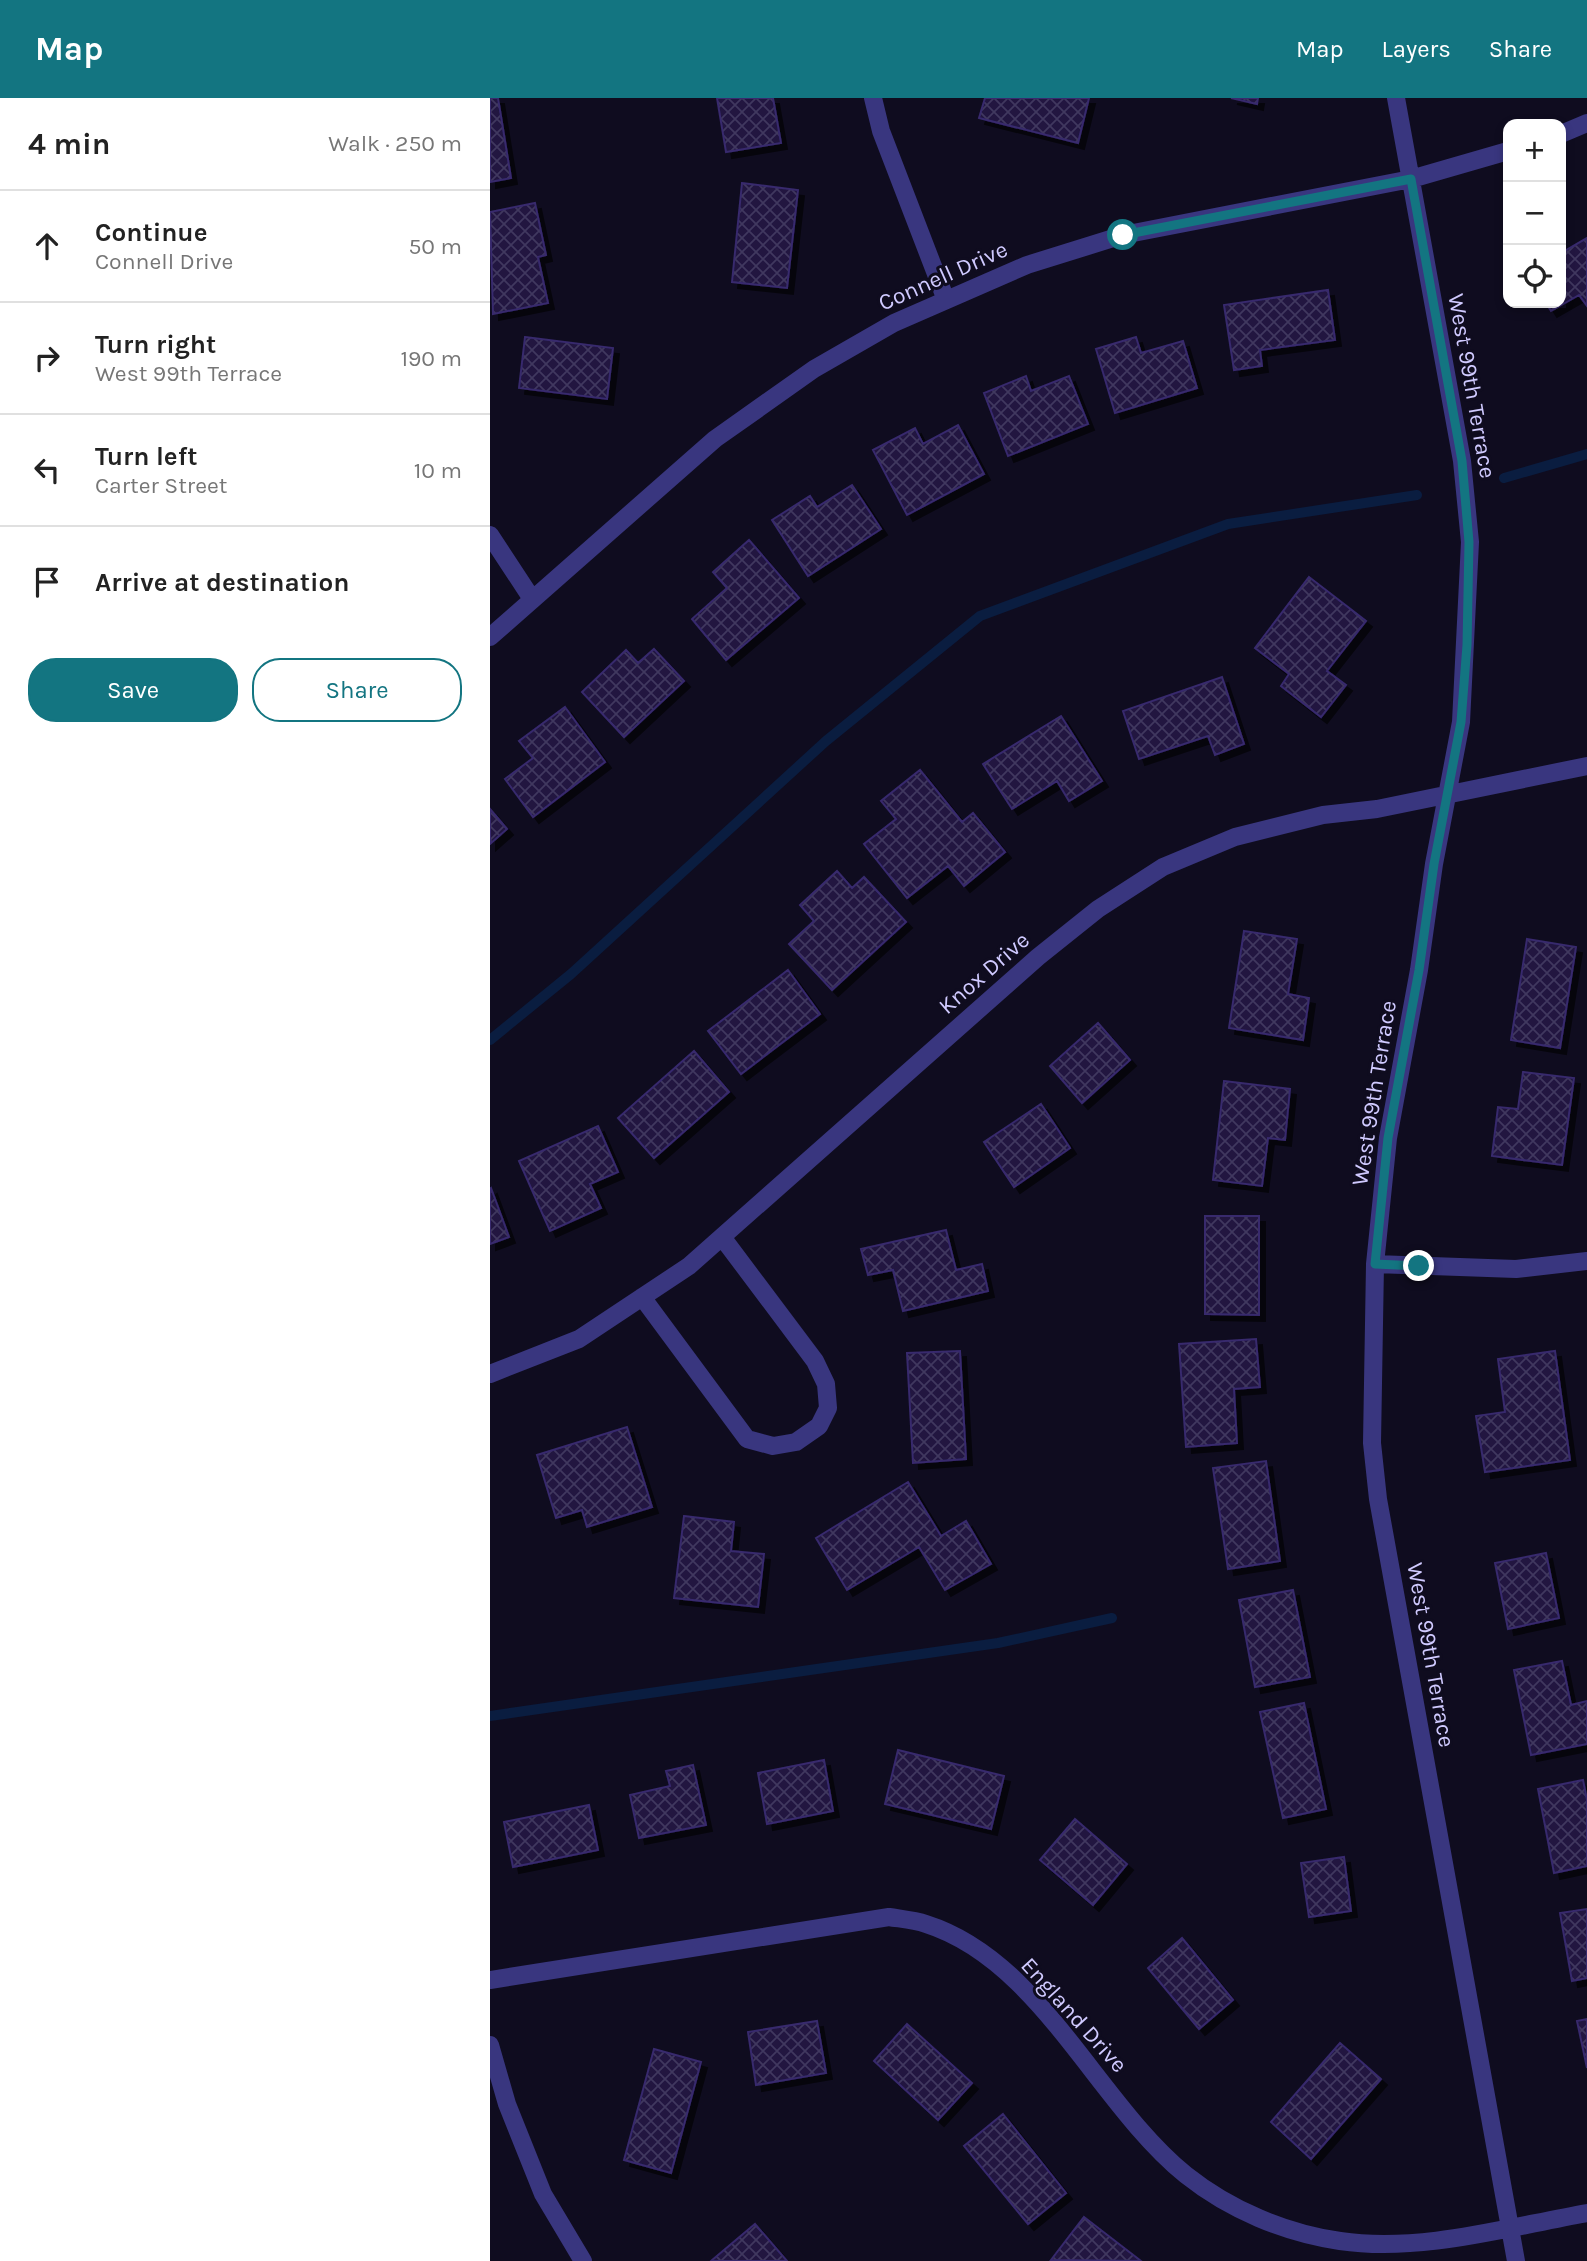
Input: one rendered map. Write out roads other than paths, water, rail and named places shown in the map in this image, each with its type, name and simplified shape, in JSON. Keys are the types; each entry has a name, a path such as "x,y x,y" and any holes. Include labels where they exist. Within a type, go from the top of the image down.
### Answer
{"street":[{"path":"873,98 881,131 946,300"},
{"name":"West 99th Terrace","path":"1396,98 1462,461 1469,542 1461,722 1388,1138 1375,1264 1373,1443 1378,1499 1516,2261"},
{"path":"1566,132 1587,123"},
{"name":"Connell Drive","path":"490,637 715,439 814,369 894,323 1027,265 1123,235 1411,179 1503,152"},
{"path":"490,535 532,599"},
{"name":"Knox Drive","path":"490,1374 579,1339 689,1266 1038,957 1098,909 1163,867 1235,837 1323,816 1377,809 1587,766"},
{"path":"642,1297 747,1438 774,1446 796,1442 819,1426 828,1408 826,1384 815,1361 722,1237"},
{"path":"1375,1264 1516,1269 1587,1262"},
{"name":"England Drive","path":"490,1980 889,1917 926,1924 970,1945 1009,1975 1148,2137 1185,2174 1231,2206 1287,2229 1341,2242 1396,2244 1587,2213"},
{"path":"490,2045 507,2104 543,2194 583,2261"}],"waterway":[{"path":"1504,478 1587,454"},
{"path":"490,1040 571,974 826,741 980,616 1228,524 1417,495"},
{"path":"490,1716 998,1643 1112,1618"}]}
